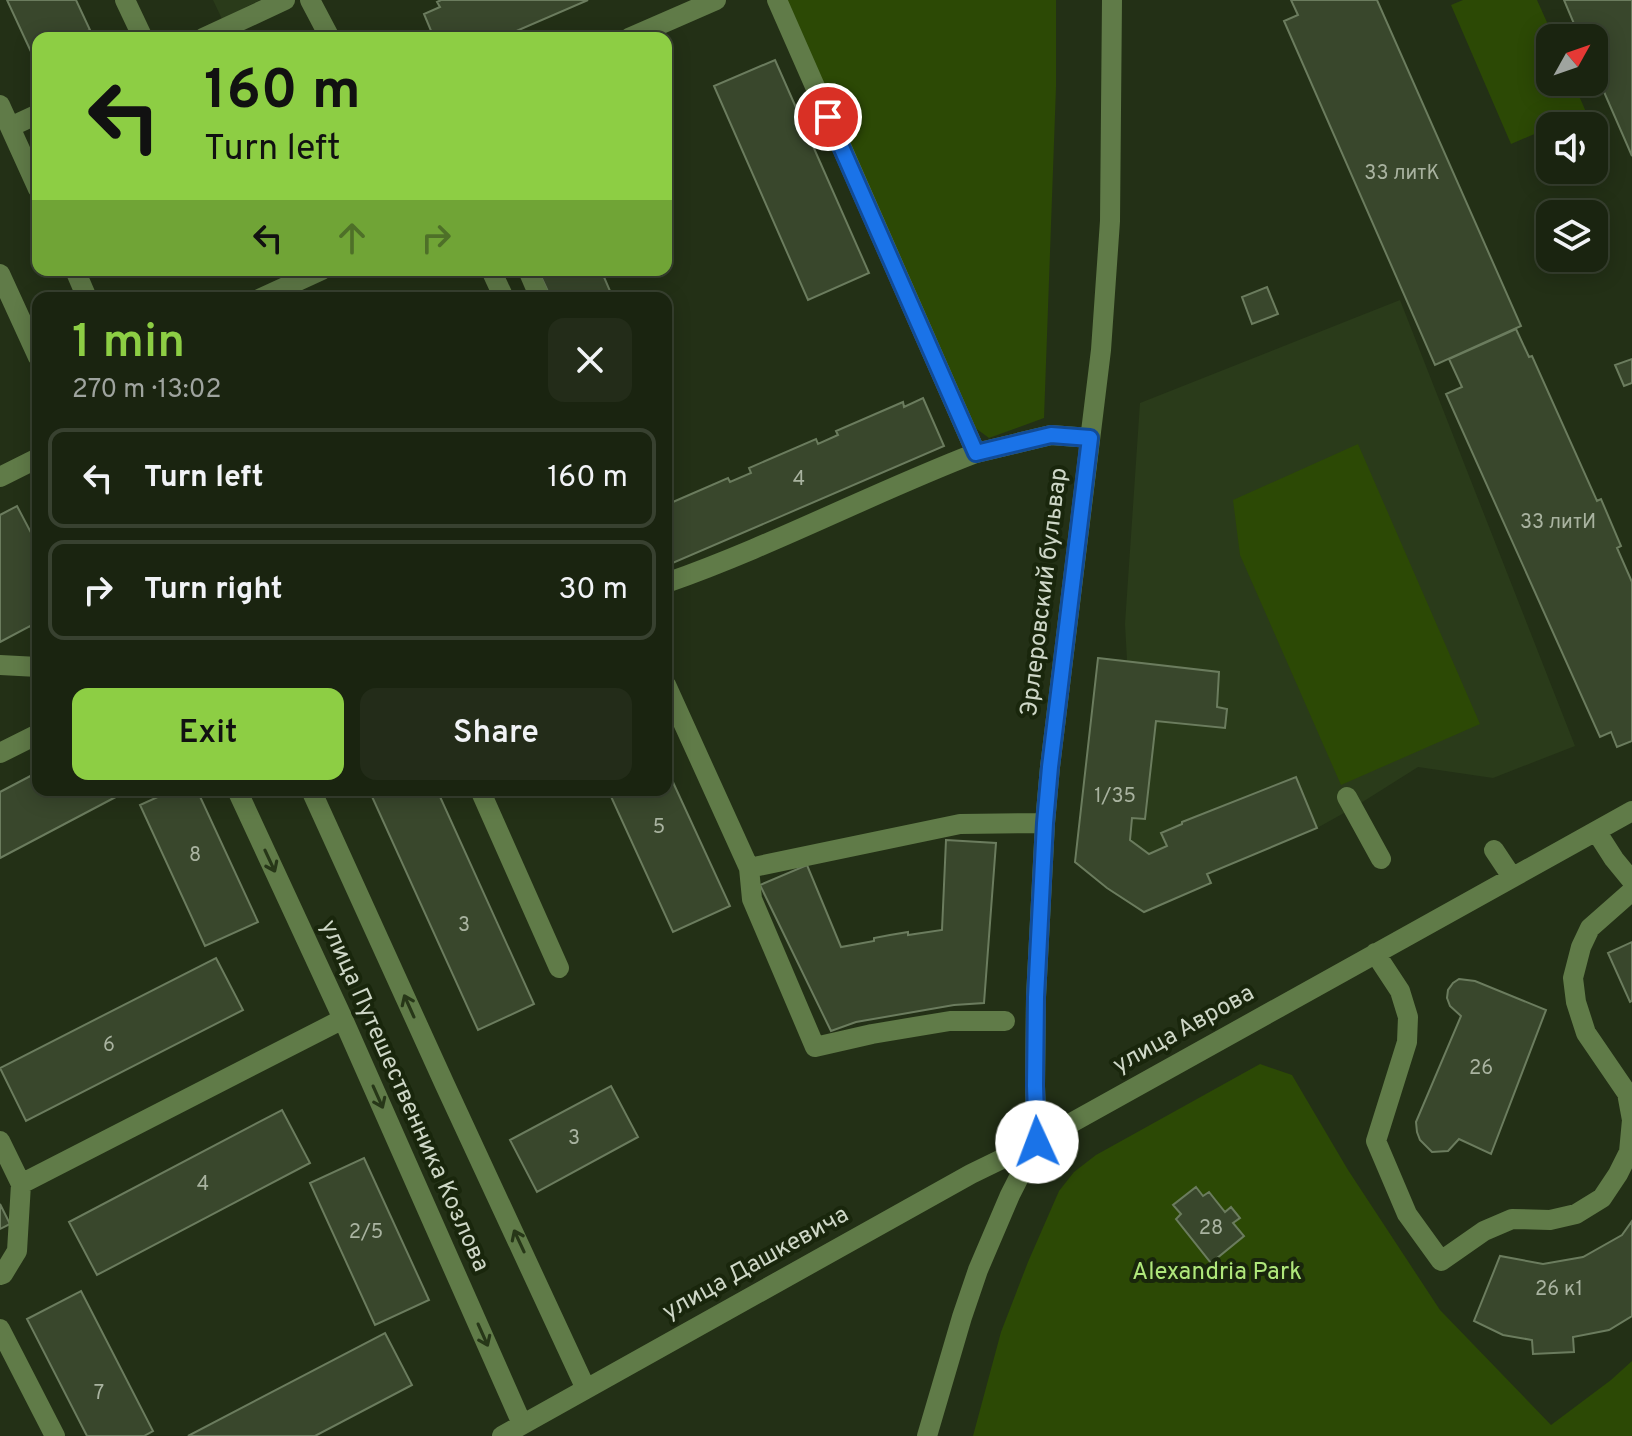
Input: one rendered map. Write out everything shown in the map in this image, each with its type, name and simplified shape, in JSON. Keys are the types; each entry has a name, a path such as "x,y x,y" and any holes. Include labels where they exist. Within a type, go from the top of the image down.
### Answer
{"street":[{"path":"125,0 140,32"},
{"path":"216,32 285,0"},
{"path":"310,0 327,32"},
{"path":"643,32 716,0"},
{"path":"777,0 976,453"},
{"name":"Эрлеровский бульвар","path":"1037,1142 1036,997 1045,823 1101,350 1110,221 1112,0"},
{"path":"0,105 32,176"},
{"path":"10,127 32,117"},
{"path":"0,274 32,344"},
{"path":"274,292 309,276"},
{"path":"672,581 976,453 1051,435 1090,438"},
{"path":"0,477 32,461"},
{"path":"0,665 32,667"},
{"path":"672,698 749,868 752,899 815,1047 950,1021 1005,1021"},
{"path":"0,753 32,737"},
{"name":"улица Путешественника Козлова","path":"240,796 343,1019 522,1424"},
{"name":"улица Путешественника Козлова","path":"314,796 586,1389"},
{"path":"483,796 559,968"},
{"path":"1347,797 1381,859"},
{"name":"улица Аврова","path":"1037,1142 1632,811"},
{"path":"749,868 960,824 1045,823"},
{"path":"1596,831 1632,881"},
{"path":"1494,850 1512,877"},
{"path":"1375,953 1400,991 1408,1017 1407,1042 1376,1141 1407,1214 1441,1261 1484,1231 1512,1219 1550,1220 1576,1214 1602,1198 1618,1174 1629,1152 1632,1120 1627,1093 1586,1033 1576,1002 1573,978 1581,947 1590,928 1632,891"},
{"path":"21,1184 343,1019"},
{"path":"0,1141 21,1184 17,1251 0,1275"},
{"path":"927,1436 978,1270 1037,1142"},
{"name":"улица Дашкевича","path":"502,1436 971,1174 1037,1142"},
{"path":"0,1329 55,1436"}],"shaded area":[{"path":"213,0 260,0 222,19"},
{"path":"1400,300 1575,746 1493,778 1418,767 1317,828 1207,874 1211,883 1144,912 1075,862 1098,658 1127,660 1125,624 1140,403"}],"green space":[{"path":"786,0 1056,0 1056,87 1044,418 989,438 974,427"},
{"path":"1463,0 1537,0 1548,24 1536,24 1536,96 1579,96 1586,112 1536,112 1536,133 1511,144 1451,5"},
{"path":"1358,444 1480,724 1341,785 1240,555 1233,500"},
{"name":"Alexandria Park","path":"1260,1064 1292,1075 1348,1170 1440,1310 1551,1425 1632,1361 1632,1436 973,1436 1001,1332 1059,1191 1074,1172 1096,1155"}],"building":[{"path":"7,0 76,0 90,30 32,32 32,54"},
{"path":"588,0 514,32 432,32 424,14 440,7 437,2"},
{"path":"1291,0 1377,0 1521,326 1435,365 1284,21 1298,15"},
{"path":"1564,0 1632,0 1632,156 1606,96 1608,24 1574,24"},
{"path":"775,60 869,273 808,300 714,86"},
{"path":"541,276 604,276 610,292 548,292"},
{"path":"1267,287 1278,314 1252,324 1242,297"},
{"path":"1516,329 1529,357 1532,356 1597,501 1601,499 1632,582 1632,741 1617,747 1611,732 1600,737 1446,394 1462,387 1449,359"},
{"path":"1632,359 1632,383 1624,386 1615,365"},
{"path":"923,398 944,446 672,563 672,502 728,478 730,482 751,473 749,468 816,439 818,444 838,435 836,431 903,402 904,407"},
{"path":"17,506 32,535 32,630 30,626 0,642 0,515"},
{"path":"1098,658 1219,672 1217,707 1227,709 1225,728 1156,721 1145,819 1132,818 1130,840 1149,854 1167,846 1161,833 1182,822 1296,777 1317,828 1207,874 1211,883 1144,912 1107,888 1075,862"},
{"path":"32,775 32,796 118,796 0,858 0,792"},
{"path":"672,780 730,906 673,932 611,796 672,796"},
{"path":"160,796 200,796 258,922 205,946 140,805"},
{"path":"372,796 440,796 534,1004 478,1030"},
{"path":"946,840 996,843 984,1003 954,1005 856,1022 831,1031 760,885 807,865 841,947 890,935 942,930"},
{"path":"1632,942 1632,1001 1630,1002 1608,953"},
{"path":"216,958 243,1010 26,1121 0,1068"},
{"path":"1459,979 1475,981 1546,1010 1491,1154 1459,1139 1448,1151 1432,1152 1417,1132 1416,1122 1461,1016 1450,1006 1447,998 1448,990"},
{"path":"611,1086 638,1137 537,1192 510,1140"},
{"path":"282,1110 310,1163 97,1275 69,1222"},
{"path":"364,1158 429,1300 375,1325 310,1183"},
{"path":"1196,1187 1203,1196 1209,1192 1225,1212 1231,1207 1240,1218 1233,1223 1244,1236 1211,1263 1176,1219 1181,1214 1173,1205"},
{"path":"0,1204 10,1224 0,1229"},
{"path":"1632,1221 1632,1316 1609,1330 1573,1337 1574,1352 1533,1354 1532,1340 1503,1335 1474,1321 1500,1256 1543,1264 1583,1257 1622,1235"},
{"path":"81,1291 153,1431 144,1436 87,1436 27,1319"},
{"path":"385,1333 412,1385 315,1436 188,1436"}],"route":[{"path":"828,117 976,453 1051,435 1090,438 1045,823 1036,997 1037,1142"}]}
